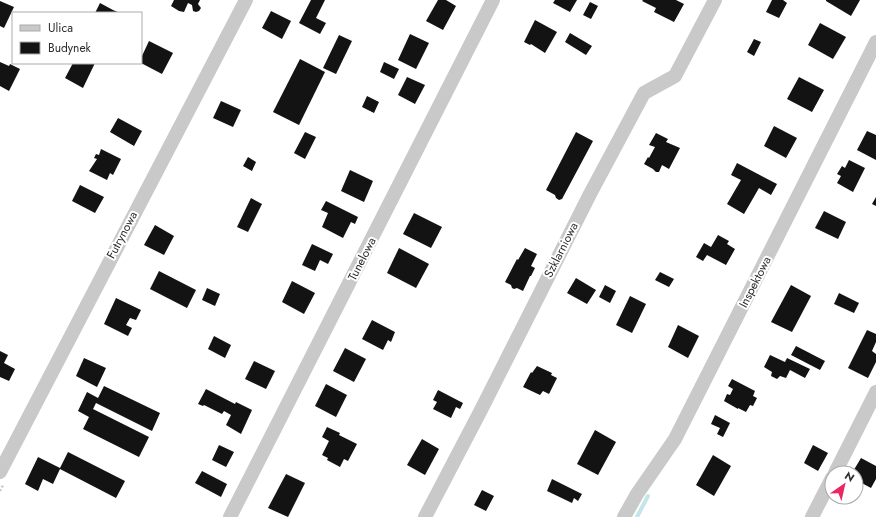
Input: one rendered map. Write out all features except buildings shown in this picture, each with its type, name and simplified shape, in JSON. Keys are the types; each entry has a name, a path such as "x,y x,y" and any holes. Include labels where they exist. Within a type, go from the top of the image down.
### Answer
{"street":[{"name":"Futrynowa","path":"0,472 246,0"},
{"name":"Tunelowa","path":"230,517 493,0"},
{"name":"Szklarniowa","path":"425,517 590,194 644,93 675,76 715,0"},
{"name":"Inspektowa","path":"624,517 637,494 675,439 876,42"},
{"path":"839,465 876,392"},
{"path":"812,517 824,494"}],"waterway":[{"path":"637,517 648,496"}]}
